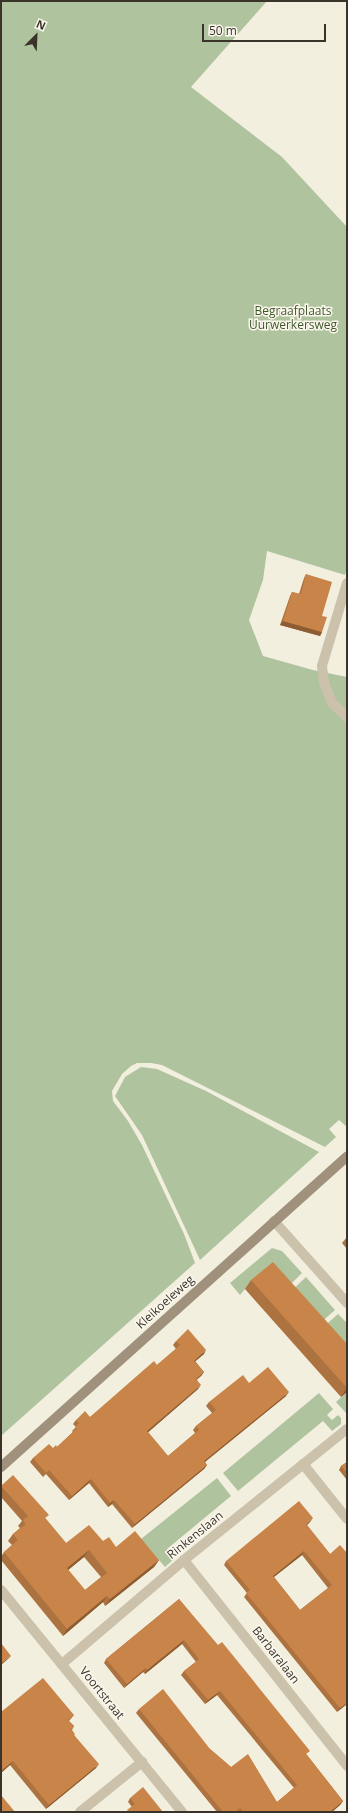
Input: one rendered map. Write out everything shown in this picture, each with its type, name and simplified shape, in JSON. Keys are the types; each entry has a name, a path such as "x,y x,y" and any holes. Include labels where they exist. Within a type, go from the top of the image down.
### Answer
{"street":[{"path":"347,583 322,666 324,683 332,703 347,717"},
{"name":"Kleikoeleweg","path":"1,1467 347,1157"},
{"path":"274,1221 347,1303"},
{"name":"Rinkenslaan","path":"62,1664 184,1560 347,1429"},
{"path":"303,1464 347,1519"},
{"name":"Barbaralaan","path":"184,1560 347,1766"},
{"name":"Voortstraat","path":"1,1590 182,1812"},
{"path":"80,1812 142,1762"}],"green space":[{"name":"Begraafplaats Uurwerkersweg","path":"1,1 267,1 191,87 282,157 347,227 347,570 345,575 267,551 263,580 249,620 263,656 313,670 347,677 347,1127 339,1120 329,1129 336,1137 325,1147 162,1065 137,1063 122,1074 112,1091 113,1101 128,1121 142,1145 184,1234 195,1263 1,1436"},
{"path":"141,1067 157,1069 206,1091 319,1152 200,1260 142,1135 115,1096 125,1077"},
{"path":"272,1248 282,1251 302,1273 285,1290 245,1289 240,1295 230,1283"},
{"path":"306,1277 335,1310 317,1326 288,1294"},
{"path":"338,1314 347,1323 347,1350 320,1330"},
{"path":"347,1392 347,1413 346,1413 336,1402"},
{"path":"319,1393 333,1409 327,1415 332,1420 338,1415 341,1418 341,1424 332,1431 323,1421 238,1491 223,1473"},
{"path":"217,1478 231,1496 167,1549 174,1559 165,1567 141,1539"}],"building":[{"path":"306,574 332,582 322,616 327,617 322,632 283,621 292,592 301,594"},
{"path":"273,1262 347,1344 347,1388 251,1280"},
{"path":"188,1329 206,1350 194,1361 204,1372 196,1379 201,1385 147,1431 168,1456 199,1430 196,1426 216,1410 209,1402 243,1375 249,1383 268,1367 289,1392 204,1461 207,1465 135,1524 114,1500 110,1503 91,1479 72,1496 49,1470 46,1473 33,1458 49,1444 53,1448 56,1445 57,1447 77,1428 75,1427 79,1423 76,1420 85,1411 90,1417 154,1361 157,1365 180,1345 176,1341"},
{"path":"347,1462 347,1473 341,1466"},
{"path":"13,1475 49,1515 45,1518 66,1543 89,1525 103,1541 109,1537 116,1547 135,1531 159,1560 110,1599 107,1596 67,1629 4,1552 18,1540 13,1534 26,1524 23,1520 28,1516 1,1486","holes":["89,1550 107,1573 85,1590 67,1568"]},
{"path":"299,1501 313,1518 306,1524 330,1554 340,1545 347,1553 347,1703 340,1708 246,1593 250,1590 226,1561","holes":["304,1551 332,1585 300,1610 273,1576"]},
{"path":"179,1599 218,1645 222,1642 310,1751 306,1754 343,1801 330,1812 244,1812 240,1808 235,1812 223,1812 139,1709 163,1689 210,1749 231,1767 248,1754 277,1802 297,1785 220,1691 208,1700 184,1671 199,1659 184,1640 127,1684 106,1659"},
{"path":"1,1643 11,1656 1,1663"},
{"path":"43,1678 74,1715 68,1720 74,1726 71,1729 75,1734 74,1735 99,1764 49,1805 13,1761 1,1771 1,1712"},
{"path":"143,1787 163,1812 129,1812 127,1810 135,1804 130,1798"},
{"path":"1,1795 15,1812 1,1812"}]}
